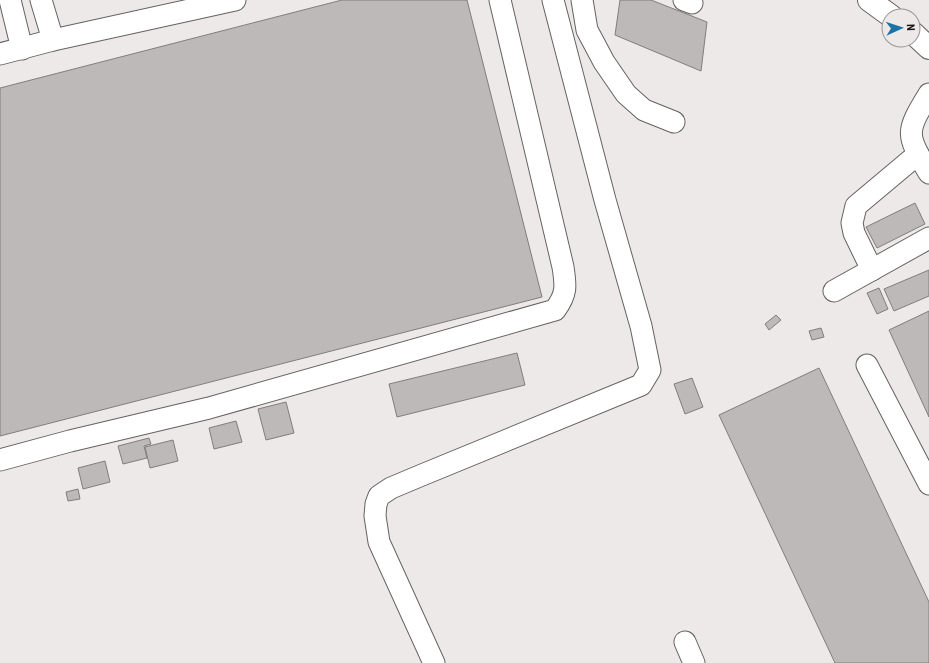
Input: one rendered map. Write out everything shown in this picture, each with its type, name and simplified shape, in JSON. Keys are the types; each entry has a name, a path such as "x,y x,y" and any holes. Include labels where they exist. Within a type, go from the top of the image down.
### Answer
{"main road":[{"path":"869,0 881,9"},
{"path":"921,40 929,48"}],"lane":[{"path":"10,0 22,49"},
{"path":"40,0 53,40"},
{"path":"0,54 189,5 235,0"},
{"path":"0,460 70,441 209,408 555,310 563,300 566,286 563,267 500,0"},
{"path":"434,663 379,542 375,516 376,504 379,496 391,488 641,385 650,370 641,326 605,200 553,0"},
{"path":"582,0 587,30 604,62 626,94 644,110 674,122"},
{"path":"929,94 912,125 910,136 929,173"},
{"path":"872,270 854,233 852,223 856,206 918,154"},
{"path":"834,291 929,238"},
{"path":"867,365 929,484"},
{"path":"685,642 694,663"}],"building":[{"path":"342,0 467,0 542,297 0,436 0,88"},
{"path":"620,0 651,0 707,22 701,71 615,35"},
{"path":"915,203 925,224 877,248 866,227"},
{"path":"929,270 929,296 894,311 884,289"},
{"path":"879,288 888,309 877,314 867,293"},
{"path":"929,311 929,417 889,330"},
{"path":"776,315 781,320 769,330 765,324"},
{"path":"821,328 824,337 812,340 809,331"},
{"path":"517,353 525,385 397,417 389,384"},
{"path":"819,368 929,602 929,663 835,663 719,415"},
{"path":"692,378 703,407 685,414 674,384"},
{"path":"286,402 294,433 266,440 258,409"},
{"path":"236,421 242,442 214,449 209,428"},
{"path":"149,438 151,444 144,446 147,458 123,464 118,446"},
{"path":"173,440 178,461 150,468 145,447"},
{"path":"105,461 110,482 83,489 78,468"},
{"path":"78,489 80,499 68,501 66,492"}]}
